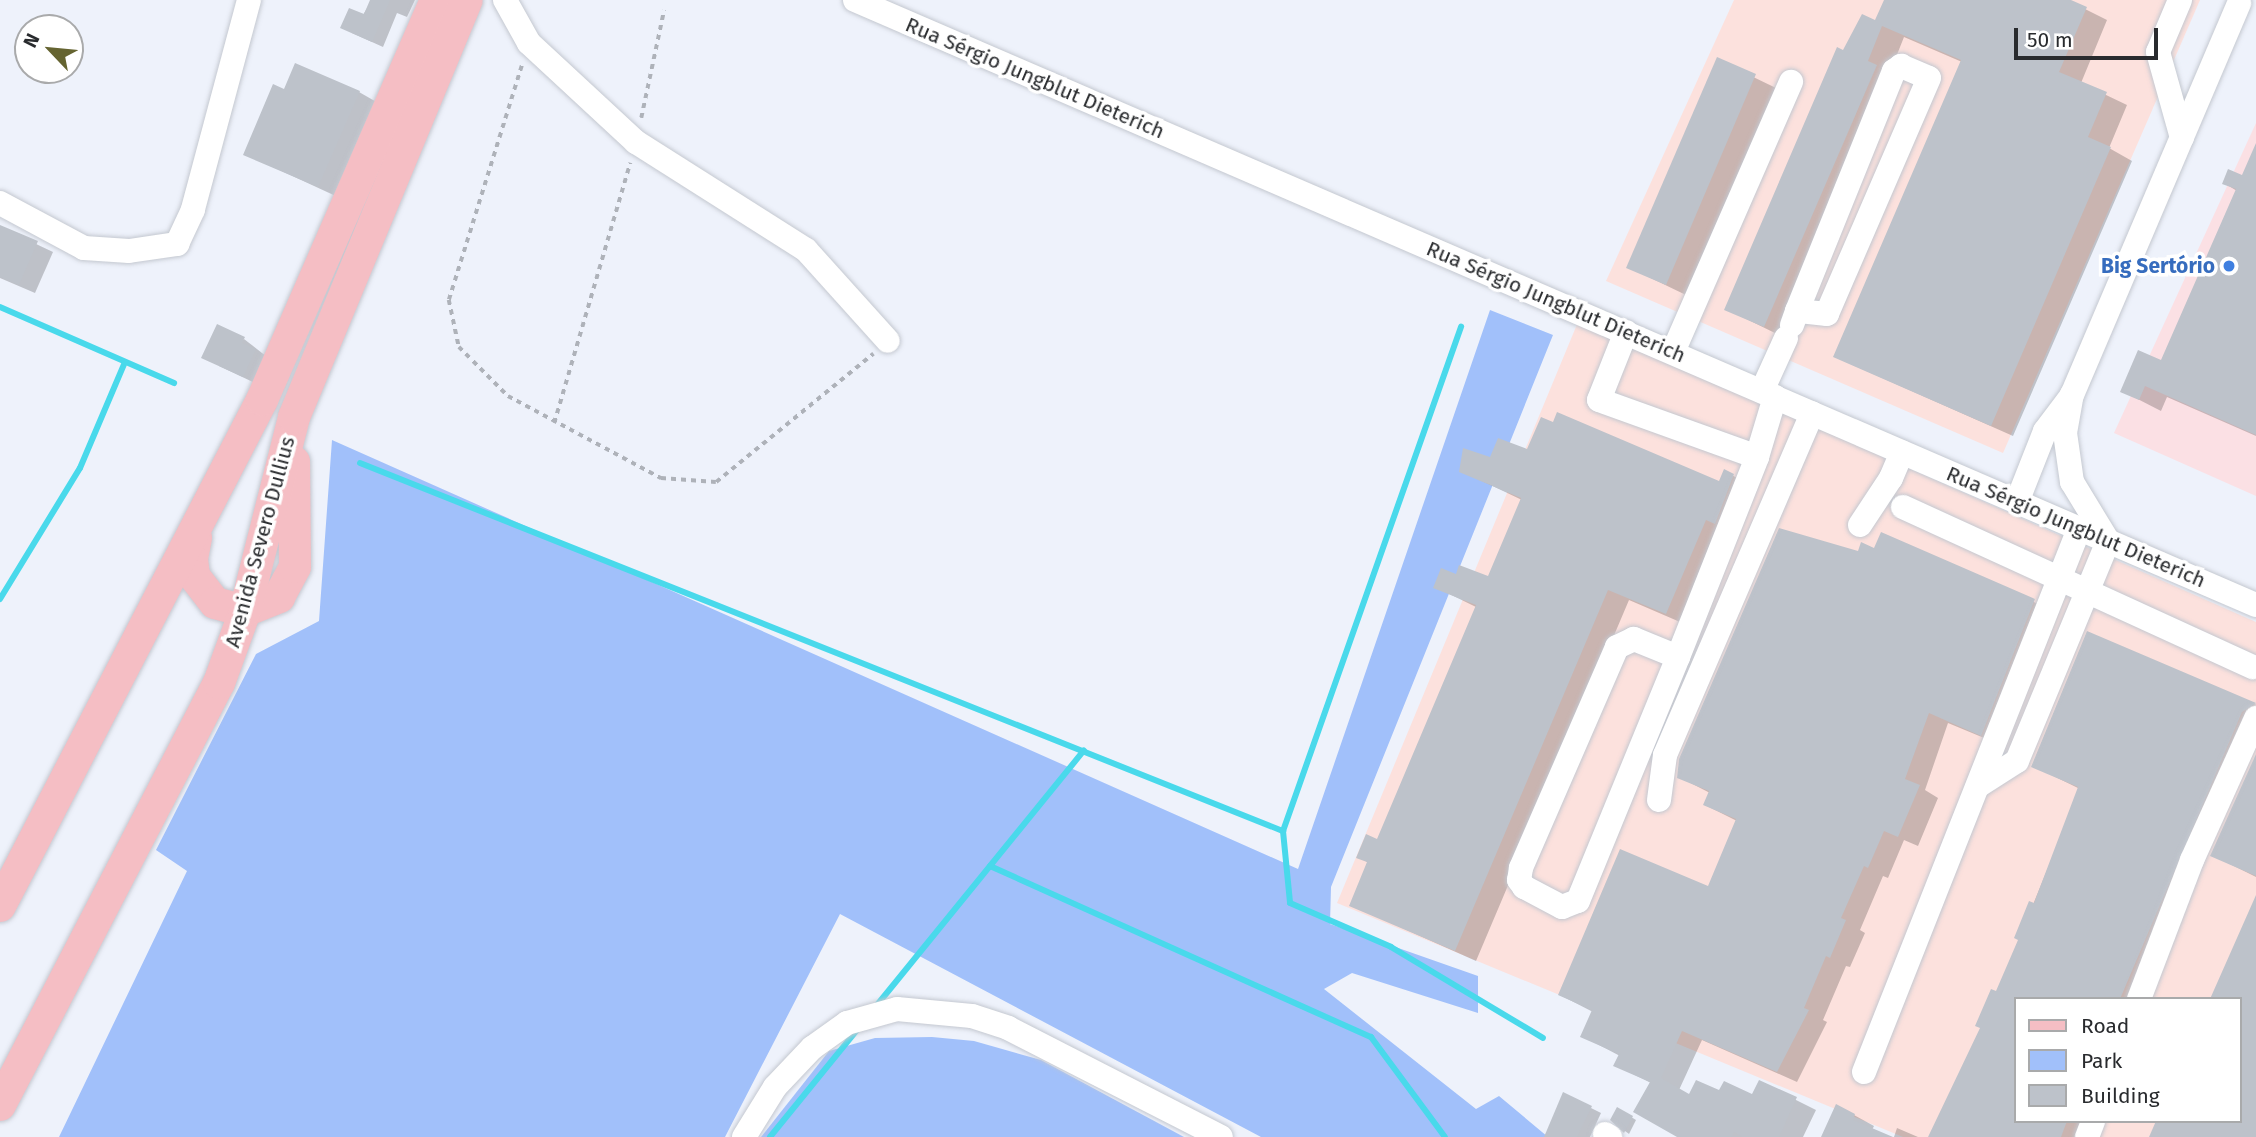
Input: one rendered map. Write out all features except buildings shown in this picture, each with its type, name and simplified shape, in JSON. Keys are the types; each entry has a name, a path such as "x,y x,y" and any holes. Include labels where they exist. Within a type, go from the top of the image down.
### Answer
{"main road":[{"name":"Avenida Severo Dullius","path":"0,906 262,400 436,0"},
{"name":"Avenida Severo Dullius","path":"0,1105 219,683 245,611 294,417 467,0"},
{"path":"211,502 194,542 194,576 215,603 245,611"}],"street":[{"path":"0,203 84,248 129,251 177,244 193,209 249,0"},
{"path":"505,0 529,43 636,142 806,250 888,341"},
{"name":"Rua Sérgio Jungblut Dieterich","path":"855,0 2256,605"},
{"path":"2180,0 2158,52 2182,138"},
{"path":"1978,786 2017,761 2108,541 2072,482 2065,433 2072,395 2239,3"},
{"path":"1678,657 1634,639 1617,647 1521,868 1519,880 1524,887 1562,907 1578,901 1678,657 1757,457 1768,394 1791,325 1894,71 1901,66 1929,78 1827,314 1791,325"},
{"path":"1672,352 1791,82"},
{"path":"1626,332 1599,400 1757,457"},
{"path":"2017,502 2045,431 2072,395"},
{"path":"1659,800 1665,755 1812,413"},
{"path":"1860,524 1891,478 1902,452"},
{"path":"1903,507 2252,667"},
{"path":"1864,1072 2079,529"},
{"path":"2140,997 2192,860 2256,718"},
{"path":"744,1137 775,1087 812,1048 847,1024 897,1009 960,1014 1008,1028 1221,1137"}],"path":[{"path":"554,423 636,142 664,10"},
{"path":"529,43 449,300 459,347 508,396 661,478 716,482 888,341"}],"shaded area":[{"path":"1734,0 2200,0 2003,453 1606,281"},
{"path":"2256,123 2256,496 2114,433"},
{"path":"1578,322 2256,622 2256,1137 1903,1137 1337,903"}],"green space":[{"path":"1490,310 1553,335 1331,887 1330,924 1478,976 1478,1013 1352,973 1324,989 1476,1109 1499,1096 1548,1137 1261,1137 840,914 725,1137 59,1137 187,871 156,850 256,654 319,621 332,440 1298,869"},
{"path":"932,1037 974,1041 1041,1060 1184,1137 761,1137 829,1051 875,1038"}],"waterway":[{"path":"0,307 174,383"},
{"path":"360,463 1283,831 1461,327"},
{"path":"0,599 80,468 125,362"},
{"path":"877,1005 1084,750"},
{"path":"1283,831 1290,903 1391,947 1543,1038"},
{"path":"990,866 1371,1037 1445,1137"},
{"path":"770,1137 857,1030"}],"place":[{"name":"Big Sertório","path":"2229,266"}]}
